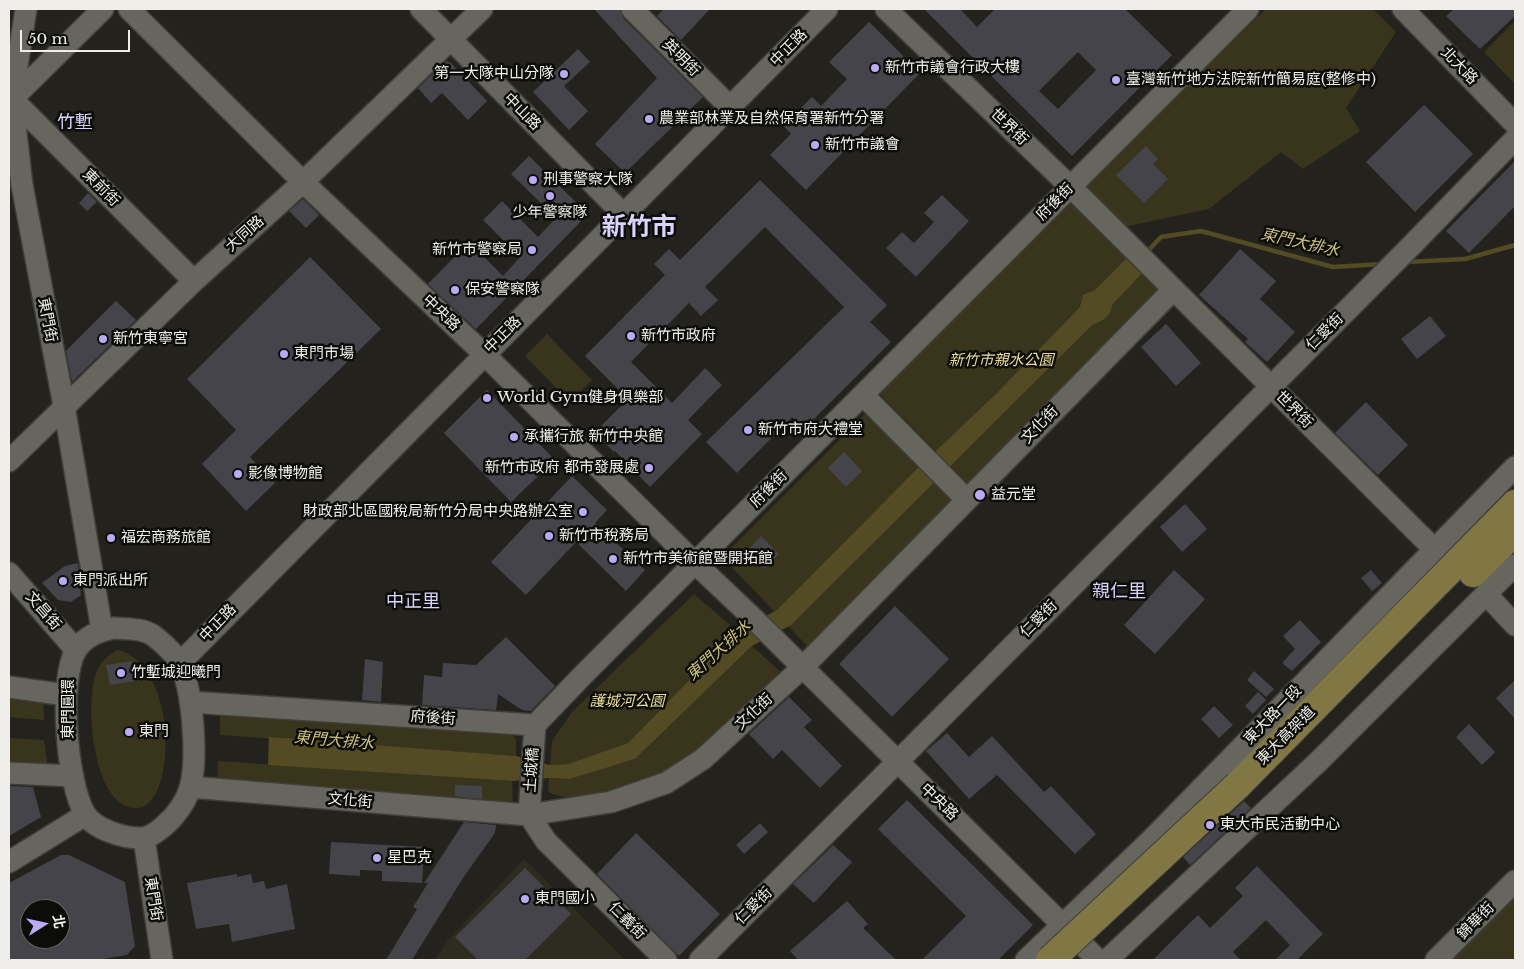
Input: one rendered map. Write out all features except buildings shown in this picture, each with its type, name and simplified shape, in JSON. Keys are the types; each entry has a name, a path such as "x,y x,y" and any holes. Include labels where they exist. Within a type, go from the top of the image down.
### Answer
{"main road":[{"name":"東大高架道","path":"1050,960 1244,791 1515,504"},
{"name":"東大高架道","path":"1074,960 1244,791 1515,531"}],"street":[{"name":"東門街","path":"26,9 10,97 15,192 64,406 102,630"},
{"path":"10,97 103,9"},
{"name":"中央路","path":"129,9 303,182 484,354 695,564 780,644 897,762 1064,924 1098,960"},
{"name":"中山路","path":"421,9 624,215"},
{"name":"大同路","path":"9,461 194,281 303,182 482,9"},
{"name":"英明街","path":"632,9 730,107"},
{"name":"中正路","path":"180,663 827,9"},
{"name":"世界街","path":"886,9 1130,246 1434,549"},
{"name":"府後街","path":"190,702 535,725 1248,9"},
{"name":"北大路","path":"1403,9 1515,124"},
{"name":"東前街","path":"10,97 194,281"},
{"name":"仁愛街","path":"700,960 1412,245 1515,139"},
{"name":"文化街","path":"190,788 529,815 611,802 666,783 703,760 802,667 1173,290"},
{"path":"863,395 967,500"},
{"name":"東大路一段","path":"1026,960 1152,839 1515,467"},
{"path":"1107,960 1319,760 1515,565"},
{"name":"文昌街","path":"9,573 76,650"},
{"path":"1486,594 1515,625"},
{"path":"9,862 85,815 108,830 122,835 144,838 159,830 172,819 190,788 194,752 190,702 180,663 153,635 138,629 114,628 102,630 90,636 76,650"},
{"name":"東門圓環","path":"76,650 69,668 66,695 67,734 74,776 85,815"},
{"path":"9,687 66,695"},
{"name":"土城橋","path":"529,815 535,725"},
{"path":"9,772 74,776"},
{"name":"仁義街","path":"529,815 546,841 666,960"},
{"name":"東門街","path":"144,838 162,960"},
{"name":"錦華街","path":"1436,960 1515,881"}],"shaded area":[{"name":"東門國小","path":"524,859 625,960 435,960 449,939"}],"green space":[{"path":"1266,9 1373,9 1396,32 1346,108 1360,131 1303,169 1281,152 1209,209 1119,228 1080,188"},
{"path":"1515,21 1515,84 1484,52"},
{"name":"新竹市親水公園","path":"1071,187 1173,290 975,491 872,386"},
{"path":"547,334 592,380 570,402 525,356"},
{"path":"869,410 965,501 815,654 722,557"},
{"name":"護城河公園","path":"694,594 737,631 628,743 568,764 550,765 552,741 572,712"},
{"name":"護城河公園","path":"752,646 781,672 782,676 703,750 659,776 634,786 583,797 562,797 548,792 549,778 570,779 635,759"},
{"name":"東門","path":"117,650 137,660 152,679 161,705 165,733 165,760 160,784 150,801 137,808 122,804 110,792 101,773 95,751 92,728 91,705 93,685 97,671 105,659"},
{"path":"9,691 43,695 44,720 9,717"},
{"path":"220,706 510,732 516,739 516,756 220,735"},
{"path":"9,738 44,740 48,769 9,766"},
{"path":"218,761 512,781 513,804 217,785"},
{"path":"1515,896 1515,960 1450,960"}],"water":[{"path":"1130,255 1145,270 1112,305 1108,316 1092,325 791,625 752,646 635,759 570,779 549,778 512,781 268,765 269,737 516,756 550,765 568,764 628,743 737,631 777,610 920,466 996,394 1080,307 1083,295 1095,290"}],"waterway":[{"name":"東門大排水","path":"1146,253 1161,237 1201,231 1333,267 1384,264"},
{"name":"東門大排水","path":"1406,262 1465,259 1515,245"}],"place":[{"name":"新竹市議會行政大樓","path":"875,68"},
{"name":"第一大隊中山分隊","path":"564,74"},
{"name":"臺灣新竹地方法院新竹簡易庭(整修中)","path":"1116,80"},
{"name":"農業部林業及自然保育署新竹分署","path":"649,119"},
{"name":"新竹市議會","path":"815,145"},
{"name":"刑事警察大隊","path":"533,180"},
{"name":"少年警察隊","path":"550,196"},
{"name":"新竹市警察局","path":"532,250"},
{"name":"保安警察隊","path":"455,290"},
{"name":"新竹市政府","path":"631,336"},
{"name":"新竹東寧宮","path":"103,339"},
{"name":"東門市場","path":"284,354"},
{"name":"World Gym健身俱樂部","path":"487,398"},
{"name":"新竹市府大禮堂","path":"748,430"},
{"name":"承攜行旅 新竹中央館","path":"514,437"},
{"name":"新竹市政府 都市發展處","path":"649,468"},
{"name":"影像博物館","path":"238,474"},
{"name":"益元堂","path":"980,495"},
{"name":"財政部北區國稅局新竹分局中央路辦公室","path":"583,512"},
{"name":"新竹市稅務局","path":"549,536"},
{"name":"福宏商務旅館","path":"111,538"},
{"name":"新竹市美術館暨開拓館","path":"613,559"},
{"name":"東門派出所","path":"63,581"},
{"name":"竹塹城迎曦門","path":"121,673"},
{"name":"東門","path":"129,732"},
{"name":"東大市民活動中心","path":"1210,825"},
{"name":"星巴克","path":"377,858"},
{"name":"東門國小","path":"525,899"}],"district":[{"name":"竹塹","path":"75,123"},
{"name":"新竹市","path":"639,228"},
{"name":"親仁里","path":"1119,592"},
{"name":"中正里","path":"413,602"}]}
